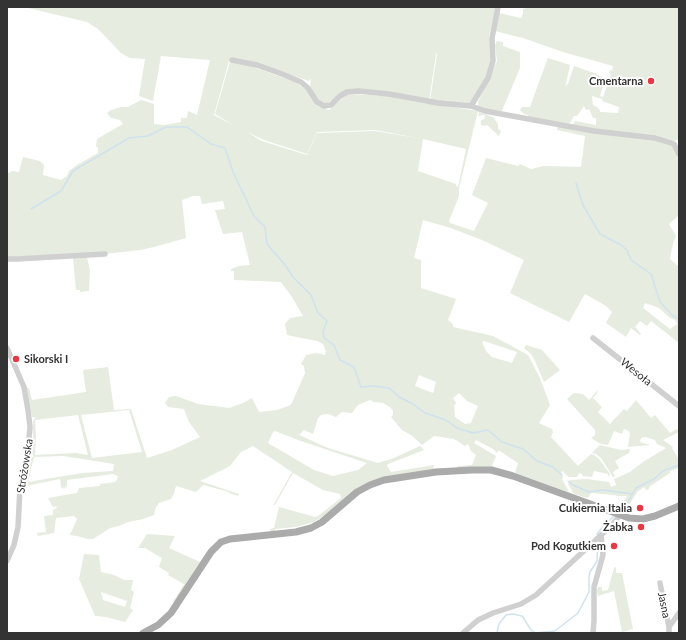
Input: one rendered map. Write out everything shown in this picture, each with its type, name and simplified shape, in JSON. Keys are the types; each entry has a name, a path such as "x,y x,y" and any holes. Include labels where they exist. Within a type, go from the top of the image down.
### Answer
{"main road":[{"path":"143,633 158,625 171,613 211,552 221,542 230,538 296,532 311,528 322,522 357,492 384,480 436,472 491,470 513,476 630,518 643,518 658,515 679,506"}],"street":[{"path":"472,106 488,78 493,62 492,38 498,7"},
{"path":"232,60 257,65 301,82 308,88 317,102 324,106 331,105 340,96 347,92 358,91 389,94 438,104 472,106 485,111 594,131 655,138 674,144 679,154"},
{"path":"7,259 105,254"},
{"name":"Wesoła","path":"593,338 679,406"},
{"name":"Stróżowska","path":"7,348 24,387 30,433 20,488 18,532 7,561"},
{"path":"462,633 478,620 493,613 521,604 536,595 599,538 619,515"},
{"path":"593,633 594,587 603,545 599,538"},
{"name":"Jasna","path":"660,583 669,630"},
{"path":"669,630 679,613"}],"shaded area":[{"path":"24,7 496,7 489,36 491,45 490,66 483,83 470,103 464,104 430,101 437,54 434,52 436,54 429,101 353,91 325,104 318,101 310,86 311,78 309,81 247,60 231,58 214,115 235,126 215,114 230,62 251,66 295,82 307,90 317,106 329,110 346,95 350,94 387,96 427,104 478,111 459,188 459,196 449,221 450,223 474,231 488,203 472,195 486,158 518,166 520,164 531,169 544,166 581,167 585,136 557,130 557,128 573,125 575,121 596,125 596,118 593,118 589,109 586,110 584,106 577,116 574,116 569,124 528,117 528,115 524,114 520,110 522,107 530,107 548,58 570,65 565,88 568,84 574,66 597,74 604,79 600,96 603,97 611,74 609,73 610,70 612,71 613,66 563,52 523,38 495,31 499,13 521,18 523,9 529,7 679,7 679,140 673,141 679,158 679,215 669,224 676,236 670,259 679,267 679,343 651,321 647,326 640,321 635,327 641,334 640,335 631,328 626,337 606,323 612,312 606,306 585,294 569,322 510,293 524,260 482,240 451,228 423,220 414,258 421,260 421,288 456,299 448,320 453,324 453,327 493,336 528,355 540,378 550,405 539,423 552,429 553,432 551,437 578,466 591,454 594,455 599,459 610,474 609,477 608,474 594,471 592,477 583,476 579,473 577,477 569,477 563,471 561,472 562,479 568,492 515,473 518,463 500,451 497,453 493,449 476,440 474,443 496,456 492,466 513,472 458,468 457,466 472,465 476,455 471,451 468,444 465,446 454,439 434,436 422,445 411,435 402,430 391,417 393,415 393,411 390,407 383,403 370,400 358,405 352,413 342,412 336,417 328,414 321,415 318,418 313,434 304,430 299,435 328,448 378,463 394,458 420,446 424,450 388,464 387,466 391,472 434,465 433,469 383,477 354,491 325,515 314,522 296,527 275,529 275,532 271,532 270,529 274,528 279,507 315,517 341,498 340,494 323,490 293,473 275,505 272,504 274,504 292,472 253,446 241,452 230,466 200,481 239,494 238,496 204,485 196,492 176,486 171,499 159,503 156,507 154,515 110,528 93,539 70,535 77,519 74,516 56,518 54,533 38,536 37,533 46,532 44,516 53,515 53,510 57,508 56,506 53,507 48,498 77,493 79,488 100,486 100,484 115,482 118,476 113,474 67,480 67,486 64,489 61,487 60,479 25,486 29,458 34,456 31,453 33,420 35,419 35,417 32,417 27,388 29,388 32,400 86,392 83,370 108,367 114,410 131,409 147,458 172,450 200,437 189,422 184,409 168,407 165,403 169,397 176,396 198,404 229,408 252,398 259,412 277,410 291,405 305,373 304,366 301,364 306,355 316,353 325,355 326,352 323,344 317,341 287,335 285,324 290,318 303,316 281,282 234,280 234,271 231,271 231,269 239,266 250,265 242,232 223,234 215,210 225,209 223,201 202,204 200,196 193,196 182,200 186,238 154,247 105,254 7,258 7,174 12,171 19,172 23,157 40,161 44,165 43,175 61,180 77,165 98,153 98,148 96,146 97,139 123,124 120,120 111,118 107,113 111,110 121,107 128,107 141,100 154,104 154,124 164,125 181,122 181,118 187,118 188,111 197,115 210,60 161,56 153,101 139,96 145,59 130,58 121,53 98,29 87,22","holes":["592,96 603,99 602,101 619,107 618,113 600,112 600,110 593,105","375,130 423,139 375,131 317,133 307,155 262,141 247,132 264,140 307,154 317,132","423,139 466,149 458,187 456,184 418,171","645,303 659,308 670,318 675,320 677,324 670,329 643,308","484,341 517,352 512,363 492,357 486,351 482,342","419,375 436,382 433,393 415,386","459,393 467,401 478,406 471,423 465,424 455,417 454,406 456,403 453,398","129,410 142,452 92,458 81,415","78,415 88,455 76,453 35,455 35,420","275,431 367,463 358,470 333,476 314,470 268,443 273,432","63,456 114,464 113,471 82,473 28,482 34,457"]},
{"path":"497,41 503,42 503,46 520,52 520,68 501,113 478,107 478,102 497,61 495,45"},
{"path":"479,112 493,117 498,124 498,129 501,131 499,136 487,125 481,125 481,121 485,116 478,116"},
{"path":"87,257 90,270 89,291 80,292 80,290 76,290 73,258"},
{"path":"526,345 542,350 560,370 544,382 531,354 524,348"},
{"path":"597,391 598,392 593,398 602,407 598,412 610,424 624,409 627,411 636,400 651,418 655,415 670,433 677,429 679,432 663,440 673,447 672,448 679,460 679,468 670,471 670,473 649,487 649,489 646,490 644,487 637,492 627,509 627,512 618,510 627,496 591,493 587,498 574,494 568,484 570,480 587,479 609,482 611,487 616,485 614,479 630,472 666,448 657,444 655,440 645,437 641,438 640,442 650,445 628,447 630,434 629,431 624,429 622,434 614,431 608,445 601,444 591,438 595,435 595,430 567,399 574,393 583,394 589,400"},
{"path":"600,445 621,450 630,449 629,453 615,461 619,468 613,472 615,477 613,477 601,458 592,453"},
{"path":"147,534 175,536 169,548 200,562 211,546 213,546 174,603 173,602 184,584 168,575 169,573 159,567 162,558 145,548 138,548"},
{"path":"84,554 99,555 101,572 114,575 124,580 133,580 131,590 134,592 130,608 133,610 125,622 95,616 79,579","holes":["101,592 127,601 125,607 103,600"]},
{"path":"616,567 616,573 622,573 633,629 622,632 614,591 598,596 597,591 598,587 602,587 602,591 608,590 614,568"}],"waterway":[{"path":"31,209 61,191 73,171 129,138 148,136 166,127 187,127 211,144 225,148 233,172 254,216 265,227 267,244 286,266 293,277 311,295 318,313 327,321 323,332 324,338 334,345 340,360 354,367 361,387 373,386 389,388 399,397 413,404 425,413 446,420 457,428 473,433 488,430 502,442 523,449 537,461 553,467 562,475"},
{"path":"576,183 583,205 600,234 621,245 627,250 631,260 651,274 660,302 672,315 679,319"},
{"path":"619,511 628,502 636,488 654,479 663,471 679,465"},
{"path":"568,481 573,485 589,492 603,490 633,494"},
{"path":"598,536 597,534 601,529 615,515"},
{"path":"497,633 499,624 506,615 513,614 522,616 531,630 535,633 555,631 578,613 589,592 590,572 597,561 598,540"}],"place":[{"name":"Cmentarna","path":"651,81"},
{"name":"Sikorski I","path":"16,359"},
{"name":"Cukiernia Italia","path":"640,508"},
{"name":"Żabka","path":"641,527"},
{"name":"Pod Kogutkiem","path":"614,546"}]}
